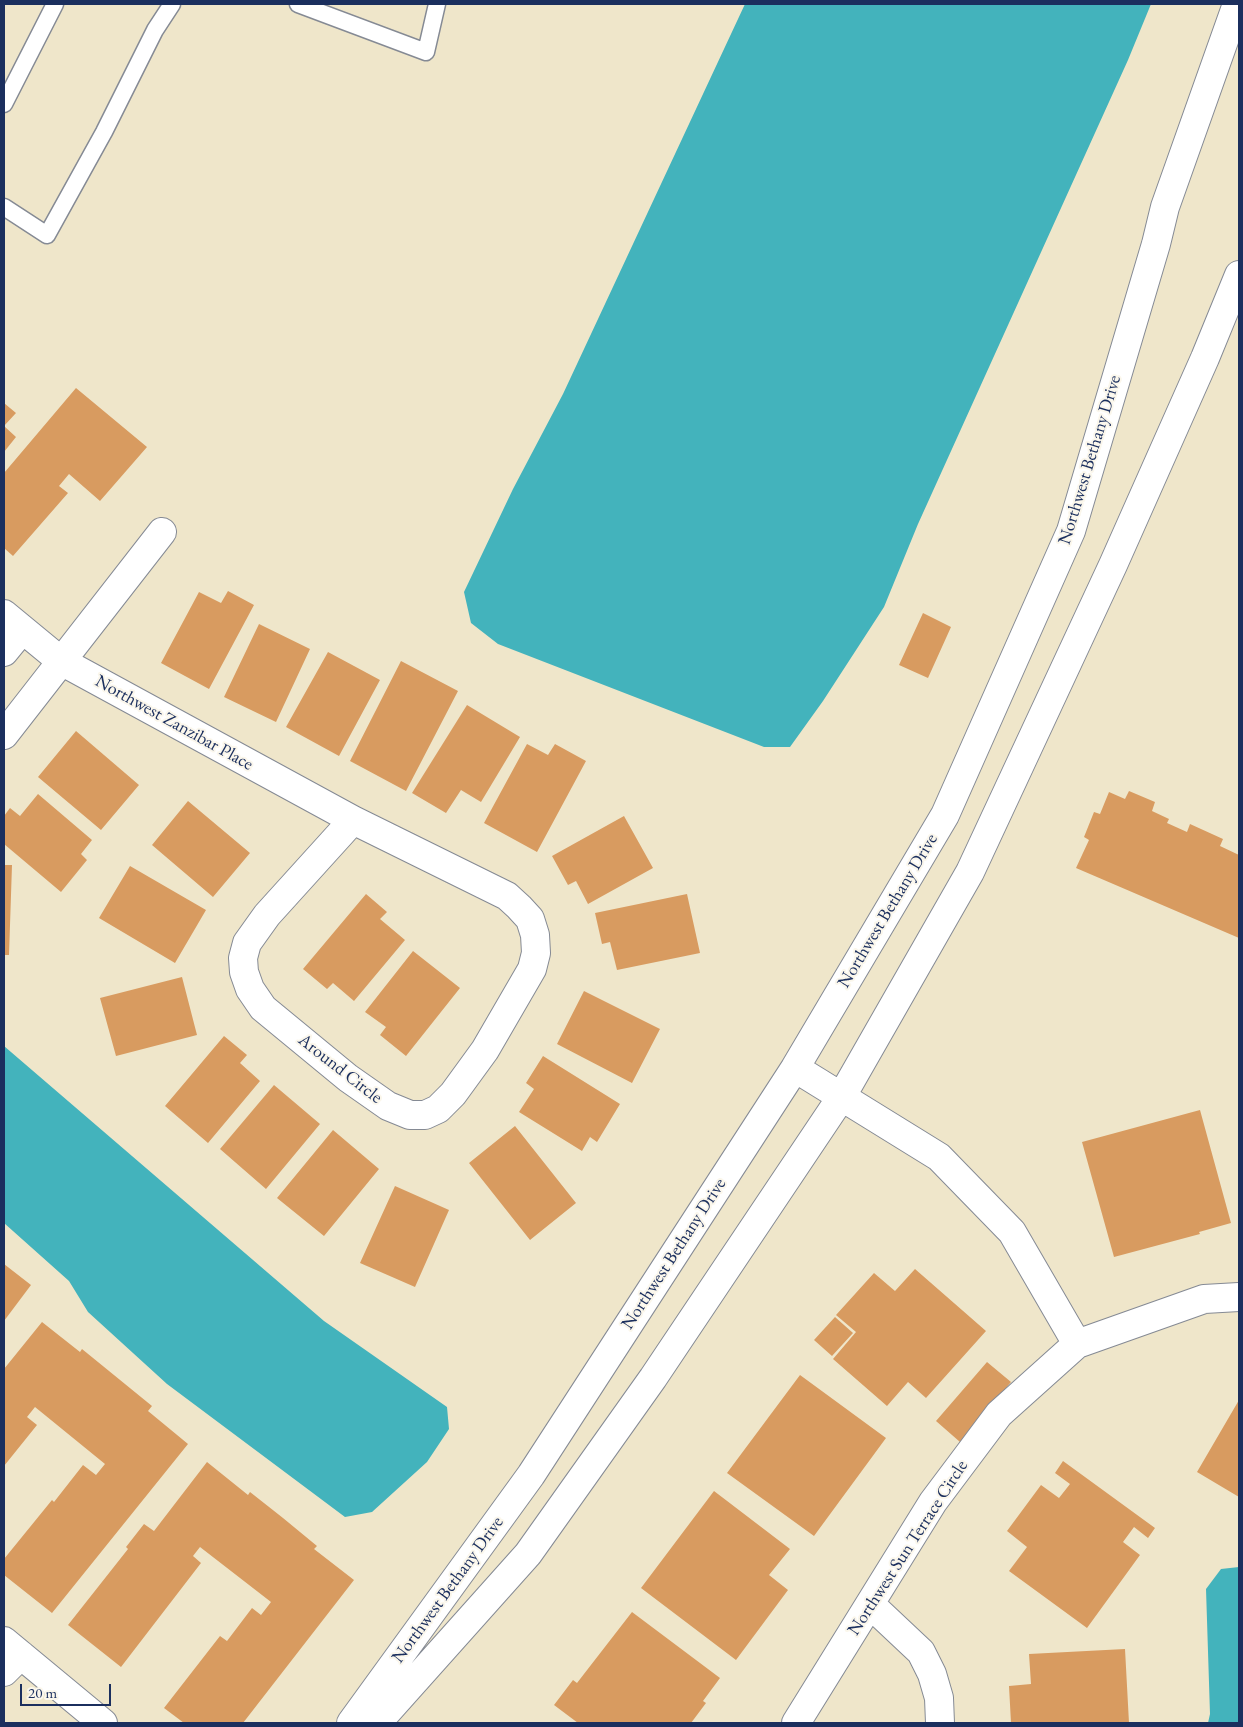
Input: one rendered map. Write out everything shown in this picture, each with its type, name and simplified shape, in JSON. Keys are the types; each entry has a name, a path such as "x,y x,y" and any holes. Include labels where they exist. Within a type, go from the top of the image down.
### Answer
{"street":[{"name":"Northwest Bethany Drive","path":"351,1723 531,1475 795,1068 945,815 1071,531 1156,244 1165,207 1237,4"},
{"name":"Northwest Bethany Drive","path":"377,1723 528,1554 653,1378 842,1096 970,872 1113,565 1205,358 1239,275"},
{"path":"4,734 162,532"},
{"path":"4,652 13,622"},
{"name":"Northwest Zanzibar Place","path":"13,622 61,661 353,820"},
{"name":"Around Circle","path":"353,820 508,896 530,920 535,935 536,953 532,969 486,1050 453,1094 438,1110 425,1115 410,1115 388,1106 348,1078 263,1008 250,989 244,972 243,958 247,943 267,915 353,820"},
{"path":"795,1068 940,1157 1012,1232 1078,1344"},
{"name":"Northwest Sun Terrace Circle","path":"796,1723 933,1502 999,1414 1078,1344 1204,1299 1239,1297"},
{"path":"870,1604 921,1652 932,1674 939,1698 940,1723"},
{"path":"9,1656 103,1723"}],"lane":[{"path":"4,104 55,4"},
{"path":"4,207 47,235 104,132 156,30 172,4"},
{"path":"298,4 426,52 437,4"}],"water":[{"path":"745,4 1151,4 1128,60 918,524 884,607 823,701 790,747 764,747 498,644 471,623 464,592 513,489 563,394"},
{"path":"4,1046 324,1321 447,1407 449,1429 427,1462 372,1512 345,1517 167,1384 88,1312 69,1281 4,1223"},
{"path":"1239,1567 1239,1723 1208,1723 1210,1714 1206,1589 1221,1569"}],"building":[{"path":"76,388 147,447 100,501 69,474 59,486 68,493 13,556 4,548 4,473"},
{"path":"4,403 16,413 4,426"},
{"path":"4,426 16,437 4,452"},
{"path":"228,591 254,605 209,689 161,663 199,592 221,603"},
{"path":"923,613 951,627 928,678 899,665"},
{"path":"259,624 310,649 276,722 224,697"},
{"path":"328,652 380,680 339,756 286,727"},
{"path":"401,661 458,691 406,791 350,761"},
{"path":"467,705 520,737 481,802 461,790 446,813 412,793"},
{"path":"76,731 139,785 101,830 38,777"},
{"path":"527,744 548,755 555,744 586,761 537,852 484,823"},
{"path":"1129,791 1155,802 1152,811 1169,819 1167,823 1187,832 1190,824 1223,839 1220,846 1239,855 1239,938 1076,868 1089,840 1084,837 1094,812 1100,814 1109,792 1125,799"},
{"path":"38,794 92,840 81,854 87,860 61,892 4,844 4,816 10,808 20,816"},
{"path":"188,801 250,853 213,897 152,845"},
{"path":"624,816 653,868 588,904 576,881 568,885 552,856"},
{"path":"4,865 12,865 9,955 4,955"},
{"path":"130,866 206,910 175,963 99,918"},
{"path":"366,894 387,912 380,919 405,940 354,1001 333,983 327,989 303,969"},
{"path":"687,894 700,953 617,970 610,942 602,944 595,913"},
{"path":"413,951 460,988 406,1056 380,1035 386,1027 365,1012"},
{"path":"182,977 197,1035 116,1056 100,998"},
{"path":"584,991 660,1029 632,1083 557,1044"},
{"path":"224,1036 247,1055 240,1063 260,1081 208,1143 165,1106"},
{"path":"543,1056 620,1104 597,1142 590,1137 582,1151 519,1112 534,1089 526,1083"},
{"path":"274,1085 320,1124 266,1189 220,1149"},
{"path":"1200,1110 1231,1223 1199,1232 1200,1234 1114,1257 1082,1142"},
{"path":"515,1126 576,1203 530,1240 469,1163"},
{"path":"333,1130 379,1169 324,1236 277,1198"},
{"path":"395,1186 449,1210 415,1287 360,1263"},
{"path":"4,1264 31,1285 4,1321"},
{"path":"915,1269 986,1331 926,1398 908,1382 887,1406 833,1359 856,1332 836,1315 874,1273 895,1291"},
{"path":"835,1317 853,1333 832,1356 814,1340"},
{"path":"42,1322 80,1352 82,1349 152,1406 148,1411 188,1444 52,1613 4,1575 4,1559 52,1500 54,1502 83,1465 96,1475 105,1464 35,1407 27,1417 37,1425 4,1466 4,1369"},
{"path":"987,1362 1011,1382 960,1442 936,1421"},
{"path":"800,1375 886,1438 814,1536 727,1473"},
{"path":"1239,1400 1239,1497 1197,1472"},
{"path":"1063,1461 1155,1528 1148,1538 1134,1527 1123,1542 1140,1555 1087,1628 1009,1571 1027,1547 1007,1531 1041,1485 1059,1498 1070,1484 1055,1473"},
{"path":"207,1462 248,1495 250,1492 283,1518 317,1546 314,1549 354,1580 243,1723 184,1723 164,1708 220,1636 227,1641 252,1608 261,1615 271,1602 200,1547 193,1556 201,1563 121,1667 68,1625 128,1549 126,1547 144,1524 154,1531"},
{"path":"714,1491 790,1549 769,1575 788,1590 736,1660 641,1588"},
{"path":"632,1612 720,1678 703,1701 706,1703 691,1723 578,1723 554,1705 573,1680 577,1683"},
{"path":"1125,1649 1129,1723 1011,1723 1009,1686 1031,1684 1029,1654"}]}
